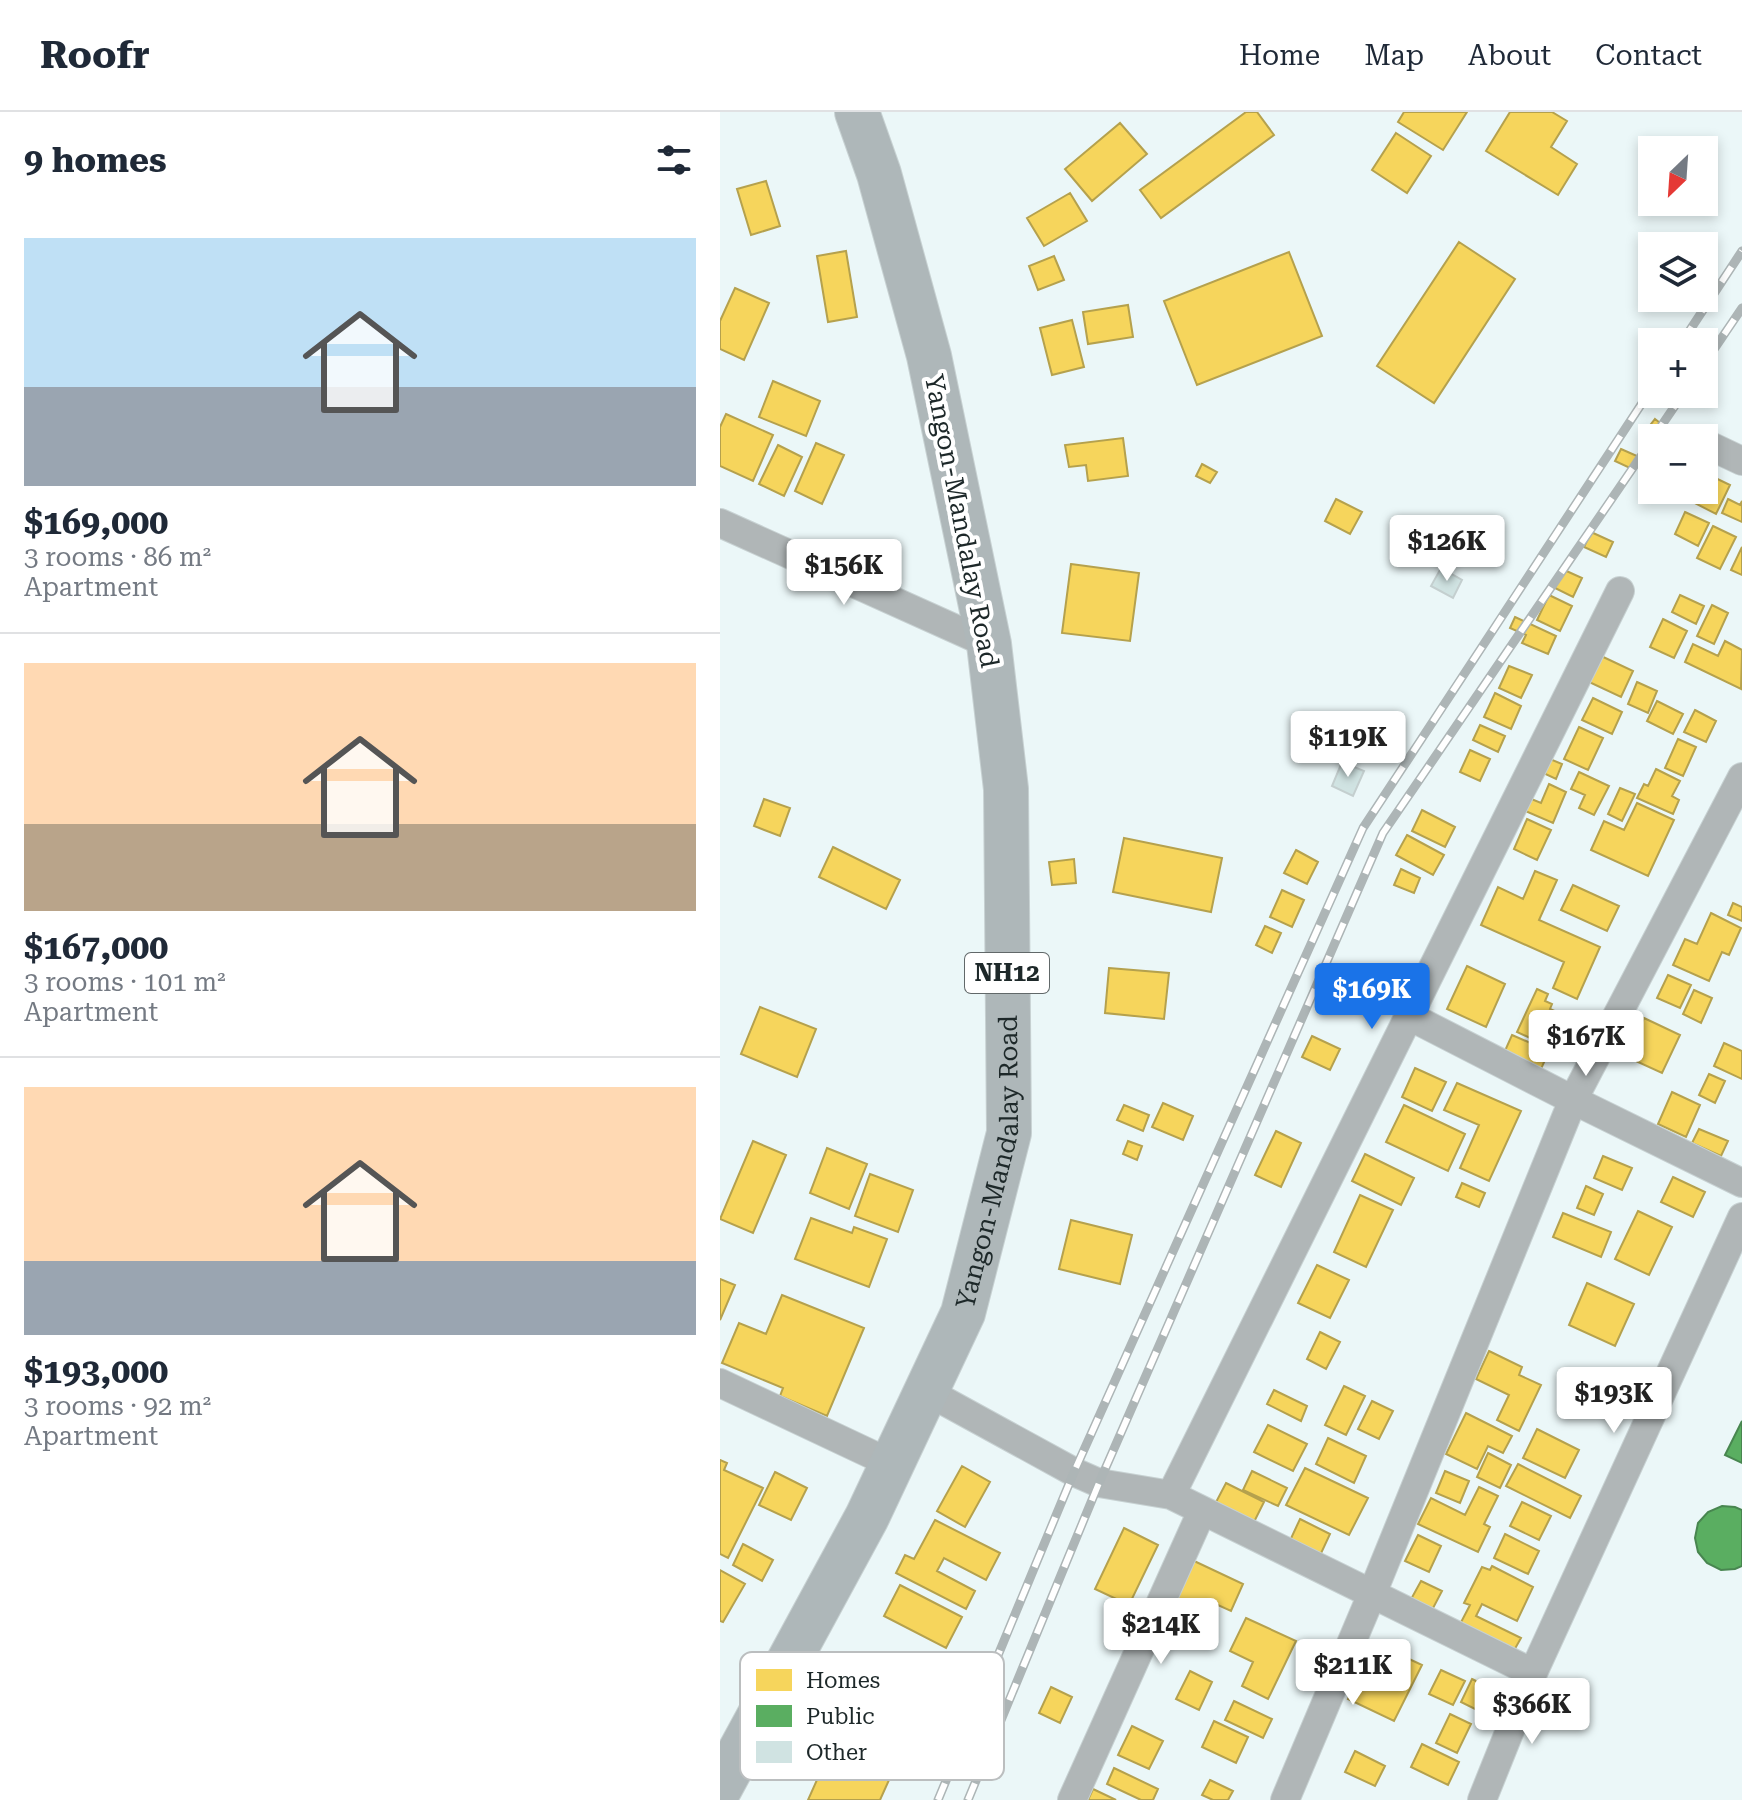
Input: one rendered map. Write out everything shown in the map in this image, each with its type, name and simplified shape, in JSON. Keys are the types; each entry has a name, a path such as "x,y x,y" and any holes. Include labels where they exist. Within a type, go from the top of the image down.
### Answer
{"highway":[{"name":"Yangon-Mandalay Road","path":"794,1652 867,1517 963,1313 1009,1133 1006,789 989,644 929,356 861,113"},
{"name":"Yangon-Mandalay Road","path":"720,1788 740,1751"}],"street":[{"path":"1718,450 1742,461"},
{"path":"720,523 989,644"},
{"path":"1171,1495 1620,591"},
{"path":"1285,1800 1573,1100 1742,777"},
{"path":"1409,1016 1742,1183"},
{"path":"1482,1800 1533,1673 1742,1217"},
{"path":"720,1383 892,1464"},
{"path":"926,1391 1074,1472 1099,1483 1171,1495 1533,1673"},
{"path":"1072,1800 1202,1511"}],"building: Homes":[{"path":"1246,112 1257,112 1274,135 1161,218 1140,190"},
{"path":"1404,112 1467,112 1443,150 1398,122"},
{"path":"1510,112 1552,112 1567,121 1551,147 1577,164 1558,195 1486,151"},
{"path":"1120,123 1147,154 1092,201 1065,169"},
{"path":"1396,133 1431,156 1407,193 1372,170"},
{"path":"766,181 780,226 751,235 737,189"},
{"path":"1070,193 1087,221 1044,246 1027,218"},
{"path":"1459,242 1515,279 1434,403 1377,366"},
{"path":"846,251 857,317 828,322 817,256"},
{"path":"1289,252 1322,336 1197,385 1164,301"},
{"path":"1054,256 1064,280 1038,290 1029,266"},
{"path":"735,288 769,303 744,360 720,349 720,321"},
{"path":"1128,305 1133,337 1088,344 1083,312"},
{"path":"1072,320 1084,367 1052,375 1040,328"},
{"path":"773,381 820,401 806,436 759,417"},
{"path":"726,414 773,435 753,481 720,466 720,427"},
{"path":"1123,438 1128,476 1088,481 1086,465 1069,467 1065,445"},
{"path":"816,443 844,455 822,504 795,491"},
{"path":"778,445 802,457 784,496 759,484"},
{"path":"1621,449 1637,456 1632,469 1615,461"},
{"path":"1202,464 1217,472 1210,483 1196,476"},
{"path":"1718,479 1730,485 1716,514 1697,504 1718,504"},
{"path":"1336,499 1362,512 1350,534 1325,521"},
{"path":"1728,499 1740,505 1742,501 1742,522 1722,513"},
{"path":"1685,512 1709,523 1698,546 1675,534"},
{"path":"1713,526 1736,537 1720,569 1697,558"},
{"path":"1591,532 1613,542 1606,557 1584,547"},
{"path":"1742,547 1742,575 1731,570"},
{"path":"1071,564 1139,573 1130,641 1062,633"},
{"path":"1562,569 1582,578 1573,597 1553,587"},
{"path":"1549,595 1572,606 1560,631 1537,620"},
{"path":"1680,595 1704,606 1696,624 1672,612"},
{"path":"1712,605 1728,613 1714,644 1697,636"},
{"path":"1515,617 1556,636 1548,654 1522,643 1526,635 1510,628"},
{"path":"1663,619 1687,631 1674,658 1650,647"},
{"path":"1725,641 1742,650 1741,689 1685,662 1693,644 1718,656"},
{"path":"1599,655 1633,671 1621,697 1587,681"},
{"path":"1509,666 1532,675 1521,698 1499,688"},
{"path":"1637,682 1657,691 1648,713 1628,704"},
{"path":"1495,693 1521,706 1511,729 1484,717"},
{"path":"1593,698 1622,712 1612,734 1582,720"},
{"path":"1657,701 1683,714 1673,734 1647,721"},
{"path":"1695,710 1716,721 1706,742 1684,732"},
{"path":"1480,725 1505,736 1498,752 1473,740"},
{"path":"1579,727 1603,738 1588,770 1564,759"},
{"path":"1678,739 1696,747 1683,776 1665,768"},
{"path":"1470,750 1490,759 1480,781 1460,772"},
{"path":"1545,757 1562,764 1556,779 1539,771"},
{"path":"1656,769 1680,781 1672,796 1679,800 1673,814 1637,798 1644,784 1648,786"},
{"path":"1579,772 1609,786 1594,815 1579,808 1585,795 1571,789"},
{"path":"1549,784 1566,792 1553,823 1523,810 1529,798 1541,803"},
{"path":"1620,788 1635,794 1622,821 1608,814"},
{"path":"764,799 790,808 780,836 754,826"},
{"path":"1637,803 1674,820 1648,876 1591,850 1604,821 1624,830"},
{"path":"1422,810 1455,827 1445,847 1412,831"},
{"path":"1527,819 1551,830 1537,860 1514,849"},
{"path":"1407,835 1444,855 1433,875 1396,855"},
{"path":"1124,838 1222,858 1211,912 1113,892"},
{"path":"833,847 900,880 886,909 819,877"},
{"path":"1296,850 1318,862 1307,884 1284,873"},
{"path":"1074,859 1076,883 1052,885 1049,862"},
{"path":"1401,869 1420,878 1414,893 1394,885"},
{"path":"1535,871 1557,880 1539,920 1600,947 1577,999 1553,988 1564,962 1481,925 1498,887 1523,899"},
{"path":"1573,885 1619,906 1607,931 1561,910"},
{"path":"1282,890 1304,900 1292,927 1270,917"},
{"path":"1733,903 1742,907 1742,921 1728,915"},
{"path":"1711,913 1741,928 1729,955 1722,952 1709,981 1673,965 1685,939 1697,944"},
{"path":"1265,926 1281,933 1272,953 1256,945"},
{"path":"1467,966 1505,984 1486,1027 1447,1009"},
{"path":"1109,968 1169,973 1164,1019 1105,1013"},
{"path":"1668,975 1691,985 1680,1008 1657,998"},
{"path":"1537,989 1548,994 1545,1001 1552,1004 1550,1009 1566,1016 1552,1048 1517,1032"},
{"path":"1694,990 1712,998 1701,1023 1683,1014"},
{"path":"760,1007 816,1029 797,1077 741,1054"},
{"path":"1644,1018 1680,1035 1662,1073 1627,1057"},
{"path":"1512,1035 1549,1051 1541,1069 1504,1053"},
{"path":"1312,1036 1340,1049 1330,1070 1302,1057"},
{"path":"1724,1043 1742,1051 1742,1079 1714,1066"},
{"path":"1415,1068 1446,1082 1432,1111 1402,1097"},
{"path":"1709,1074 1725,1081 1715,1103 1699,1095"},
{"path":"1457,1083 1521,1111 1489,1181 1460,1168 1479,1125 1444,1110"},
{"path":"1672,1092 1700,1105 1686,1137 1658,1124"},
{"path":"1163,1103 1193,1116 1183,1140 1152,1127"},
{"path":"1124,1105 1149,1115 1143,1131 1117,1120"},
{"path":"1404,1105 1465,1134 1448,1171 1386,1142"},
{"path":"1699,1129 1728,1141 1721,1156 1692,1143"},
{"path":"1276,1131 1301,1143 1281,1187 1255,1175"},
{"path":"753,1141 786,1155 753,1233 720,1219"},
{"path":"1128,1141 1142,1146 1137,1160 1123,1154"},
{"path":"827,1148 867,1164 849,1209 810,1193"},
{"path":"1365,1154 1414,1178 1401,1205 1352,1181"},
{"path":"1603,1156 1632,1168 1622,1190 1594,1178"},
{"path":"870,1174 913,1190 898,1232 855,1216"},
{"path":"1673,1177 1705,1192 1693,1217 1661,1202"},
{"path":"1462,1183 1485,1193 1479,1207 1456,1197"},
{"path":"1586,1186 1603,1194 1594,1215 1577,1208"},
{"path":"1360,1195 1393,1210 1366,1267 1334,1252"},
{"path":"1638,1211 1672,1227 1649,1275 1615,1259"},
{"path":"1563,1213 1611,1232 1601,1257 1553,1237"},
{"path":"811,1218 852,1233 854,1227 887,1239 869,1287 795,1259"},
{"path":"1071,1220 1132,1235 1120,1284 1059,1269"},
{"path":"1317,1265 1349,1280 1330,1318 1298,1303"},
{"path":"720,1279 735,1285 720,1320"},
{"path":"1587,1283 1634,1304 1615,1346 1569,1325"},
{"path":"782,1295 864,1328 827,1416 780,1396 783,1388 722,1363 739,1323 766,1334"},
{"path":"1320,1332 1340,1342 1326,1369 1307,1359"},
{"path":"1489,1351 1522,1367 1519,1375 1541,1385 1519,1431 1497,1420 1509,1395 1476,1379"},
{"path":"1588,1380 1609,1390 1599,1412 1578,1401"},
{"path":"1344,1386 1365,1396 1346,1435 1325,1425"},
{"path":"1274,1390 1307,1406 1301,1421 1267,1404"},
{"path":"1372,1401 1393,1411 1379,1439 1358,1429"},
{"path":"1466,1413 1512,1436 1503,1453 1488,1446 1477,1469 1446,1454"},
{"path":"1268,1425 1307,1444 1293,1471 1254,1452"},
{"path":"1537,1429 1579,1450 1565,1478 1523,1458"},
{"path":"1328,1438 1366,1456 1354,1483 1316,1464"},
{"path":"1488,1453 1511,1465 1500,1488 1477,1477"},
{"path":"720,1460 727,1463 724,1470 763,1488 728,1558 720,1554"},
{"path":"1518,1464 1581,1496 1570,1518 1506,1486"},
{"path":"962,1466 990,1482 965,1527 937,1511"},
{"path":"1305,1468 1368,1498 1349,1535 1286,1505"},
{"path":"1252,1471 1287,1488 1278,1506 1243,1490"},
{"path":"1445,1471 1469,1481 1460,1503 1436,1493"},
{"path":"775,1472 807,1488 791,1520 759,1505"},
{"path":"1226,1483 1264,1502 1253,1524 1214,1506"},
{"path":"1479,1487 1498,1496 1484,1524 1490,1527 1478,1552 1418,1524 1431,1498 1465,1515"},
{"path":"1522,1502 1551,1516 1539,1540 1510,1526"},
{"path":"1300,1519 1330,1534 1317,1562 1287,1547"},
{"path":"935,1520 1000,1553 986,1580 944,1558 937,1571 975,1591 966,1609 896,1573 905,1555 914,1559"},
{"path":"1124,1528 1158,1545 1129,1605 1095,1589"},
{"path":"1505,1534 1539,1551 1528,1574 1494,1558"},
{"path":"1418,1535 1441,1546 1429,1572 1405,1561"},
{"path":"743,1544 773,1560 762,1581 733,1565"},
{"path":"1192,1560 1243,1584 1231,1611 1218,1605 1205,1632 1166,1613"},
{"path":"1492,1566 1533,1587 1517,1621 1482,1604 1476,1616 1521,1638 1512,1654 1458,1628 1470,1605 1464,1603 1482,1567 1490,1570"},
{"path":"720,1570 745,1584 723,1622 720,1621"},
{"path":"1421,1581 1442,1591 1431,1612 1410,1601"},
{"path":"900,1585 962,1617 946,1648 884,1616"},
{"path":"1246,1618 1296,1641 1268,1699 1242,1686 1253,1662 1230,1651"},
{"path":"1375,1643 1422,1665 1394,1721 1348,1699"},
{"path":"1441,1670 1465,1681 1453,1705 1429,1694"},
{"path":"1190,1671 1212,1682 1199,1710 1176,1699"},
{"path":"1472,1679 1498,1692 1487,1715 1461,1702"},
{"path":"1051,1687 1072,1697 1060,1723 1039,1713"},
{"path":"1234,1701 1272,1719 1263,1738 1225,1720"},
{"path":"1450,1714 1471,1724 1457,1753 1436,1743"},
{"path":"1214,1721 1248,1737 1236,1763 1202,1747"},
{"path":"1132,1726 1163,1741 1149,1769 1118,1755"},
{"path":"1422,1744 1459,1762 1448,1785 1411,1767"},
{"path":"1355,1751 1385,1766 1375,1786 1345,1772"},
{"path":"1114,1768 1158,1789 1153,1800 1141,1800 1107,1784"},
{"path":"817,1780 889,1780 880,1800 808,1800"},
{"path":"1210,1780 1233,1791 1228,1800 1213,1800 1202,1795"},
{"path":"1093,1789 1116,1800 1088,1800"}],"building: Public":[{"path":"1742,1421 1742,1463 1725,1455"},
{"path":"1722,1506 1742,1510 1742,1566 1735,1569 1721,1570 1707,1563 1698,1552 1695,1538 1698,1523 1708,1512"}],"building: Other":[{"path":"1441,568 1462,580 1453,598 1431,586"},
{"path":"1342,762 1364,771 1353,796 1332,786"}],"railway":[{"path":"1691,328 1742,251"},
{"path":"1718,343 1742,308"},
{"path":"999,1652 1074,1472 1363,828 1639,408"},
{"path":"1663,424 1673,408"},
{"path":"1004,1713 1099,1483 1383,833 1638,460"},
{"path":"938,1800 946,1780"},
{"path":"968,1800 976,1780"}]}
